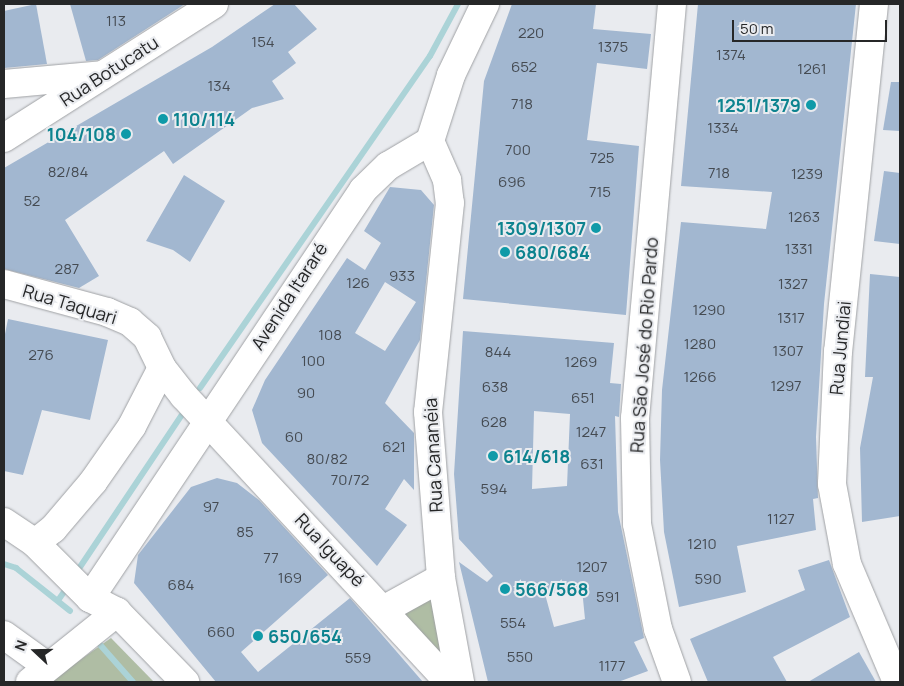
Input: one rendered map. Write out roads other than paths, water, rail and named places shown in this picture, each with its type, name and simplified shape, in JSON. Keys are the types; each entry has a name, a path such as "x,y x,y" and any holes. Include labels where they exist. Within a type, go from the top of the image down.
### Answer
{"street":[{"name":"Rua Botucatu","path":"4,138 214,4"},
{"path":"430,141 451,75 485,4"},
{"name":"Rua São José do Rio Pardo","path":"672,4 635,418 637,524 658,629 677,682"},
{"name":"Rua Jundiai","path":"874,4 838,351 832,484 847,564 897,682"},
{"path":"4,84 103,75"},
{"name":"Avenida Itararé","path":"90,598 363,190 388,166 430,141"},
{"name":"Rua Cananéia","path":"430,141 448,180 450,203 428,412 440,578 460,682"},
{"name":"Rua Taquari","path":"4,284 130,322 147,337 162,368 209,419"},
{"path":"35,543 53,529 93,482 132,426 162,368"},
{"name":"Rua Iguapé","path":"209,419 385,609 449,682"},
{"path":"4,522 35,543 90,598 117,612 185,682"},
{"path":"385,609 440,578"},
{"path":"4,635 38,674 117,612"}],"waterway":[{"path":"200,388 430,56 458,4"},
{"path":"76,573 181,416"},
{"path":"4,564 16,568 70,611"},
{"path":"59,599 68,586"},
{"path":"95,639 133,682"}],"place":[{"name":"1251/1379","path":"811,105"},
{"name":"110/114","path":"163,119"},
{"name":"104/108","path":"126,134"},
{"name":"1309/1307","path":"596,228"},
{"name":"680/684","path":"505,252"},
{"name":"614/618","path":"493,456"},
{"name":"566/568","path":"505,589"},
{"name":"650/654","path":"258,636"}]}
